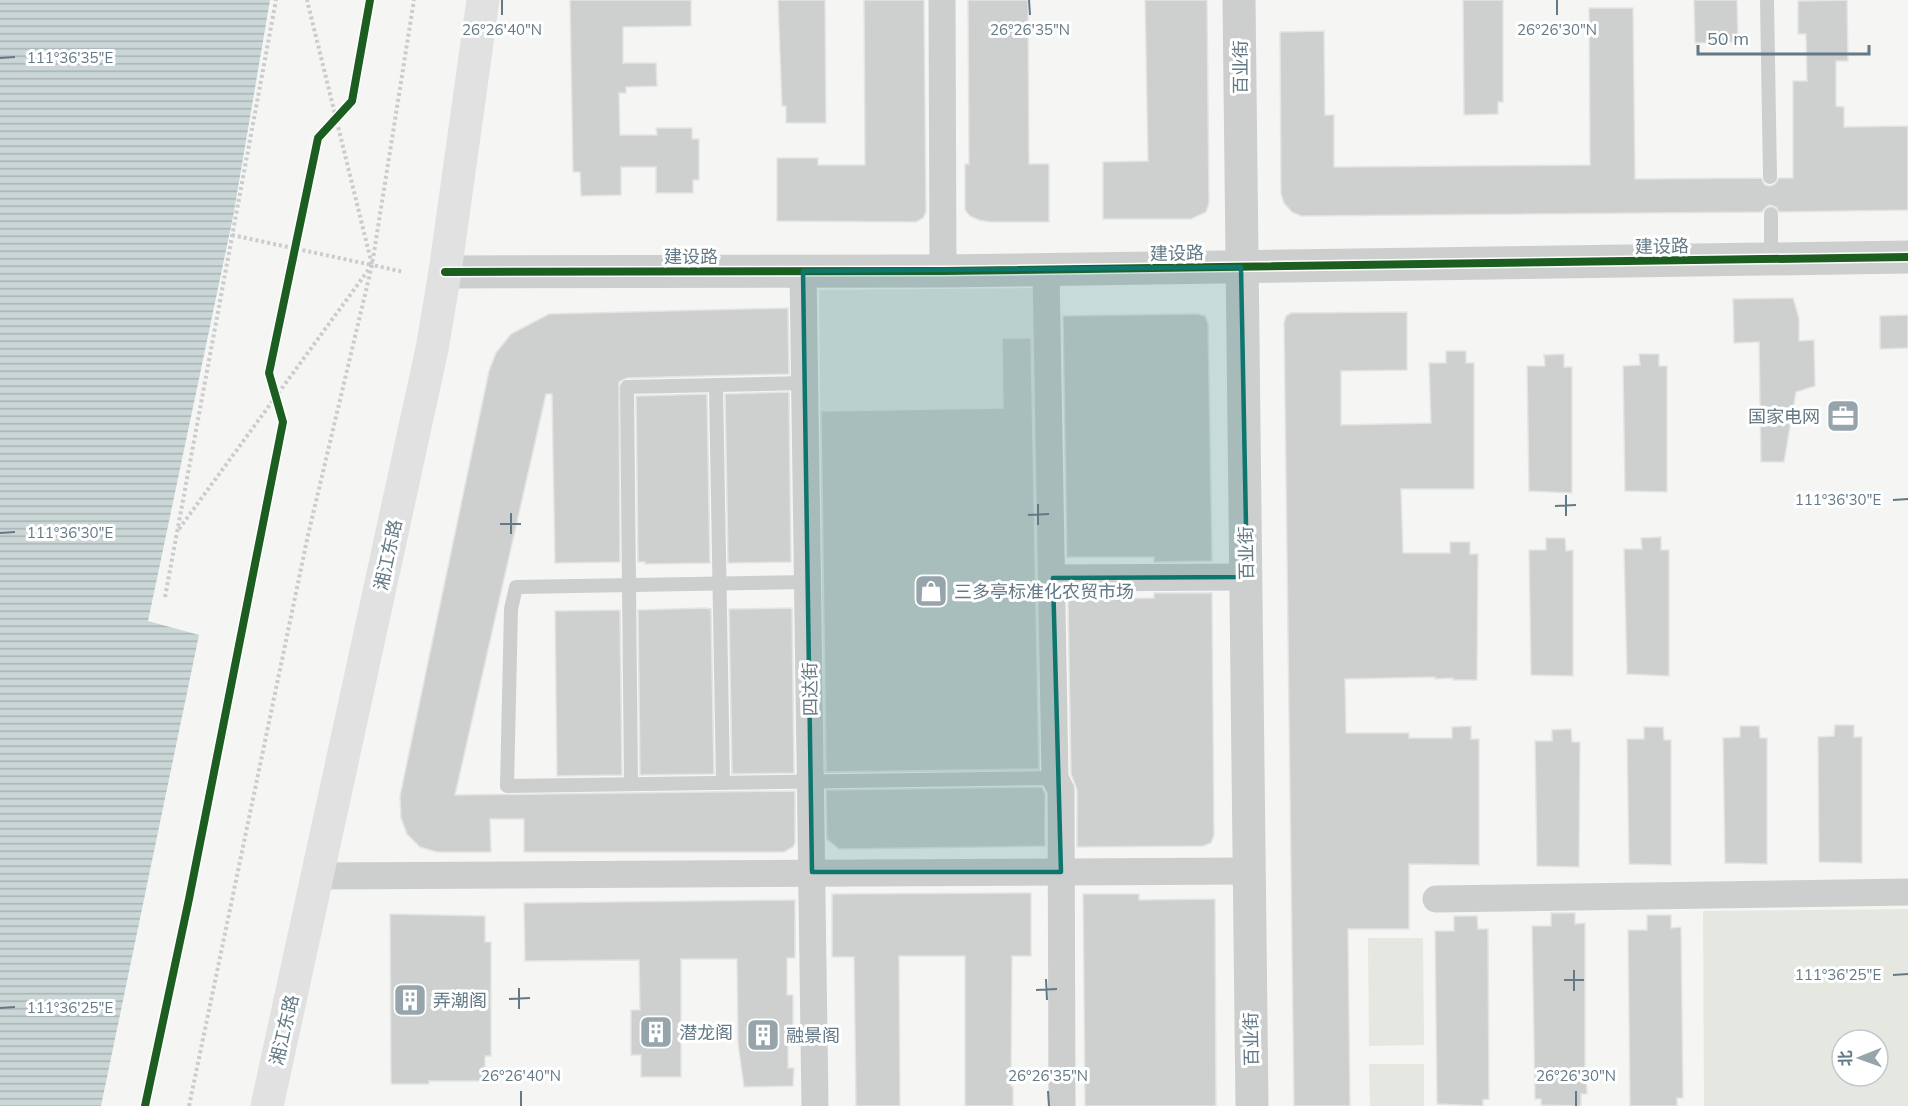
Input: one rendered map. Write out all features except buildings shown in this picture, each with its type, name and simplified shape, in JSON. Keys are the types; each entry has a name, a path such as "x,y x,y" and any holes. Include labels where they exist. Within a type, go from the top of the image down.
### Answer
{"main road":[{"name":"湘江东路","path":"267,1106 319,876 432,349 446,272 483,0"}],"street":[{"path":"942,0 943,271"},
{"name":"百业街","path":"1239,0 1252,1106"},
{"name":"建设路","path":"446,272 943,271 1908,257"},
{"path":"1046,269 1055,778 1061,790 1062,1106"},
{"name":"四达街","path":"803,271 815,1106"},
{"path":"1053,578 1247,577"},
{"path":"319,876 812,872 1248,872"},
{"path":"1436,899 1908,892"}],"lane":[{"path":"1767,0 1770,177"},
{"path":"1771,214 1771,259"},
{"path":"631,784 627,387 805,383"},
{"path":"716,385 723,783"},
{"path":"808,582 516,587 511,609 507,786 1055,778"}],"path":[{"path":"165,597 276,0"},
{"path":"177,532 372,265 307,0"},
{"path":"189,1106 308,535 372,265 414,0"},
{"path":"232,235 404,272"},
{"path":"293,260 298,237"}],"highlighted area":[{"path":"1241,267 1247,577 1053,578 1061,872 812,872 803,271"}],"shaded area":[{"path":"0,0 270,0 233,217 148,621 199,635 101,1106 0,1106"},
{"name":"三多亭标准化农贸市场","path":"1036,288 1040,771 824,773 819,290"},
{"path":"1908,909 1908,1106 1704,1106 1703,911"},
{"path":"1368,938 1423,938 1424,1045 1369,1046"},
{"path":"1369,1064 1424,1064 1424,1106 1370,1106"}],"cycle path":[{"path":"145,1106 189,899 283,422 269,373 318,138 352,101 370,0"},
{"path":"445,272 943,271 1908,257"}],"place":[{"name":"国家电网","path":"1843,416"},
{"name":"三多亭标准化农贸市场","path":"931,591"},
{"name":"弄潮阁","path":"410,1000"},
{"name":"潜龙阁","path":"656,1032"},
{"name":"融景阁","path":"763,1035"}]}
